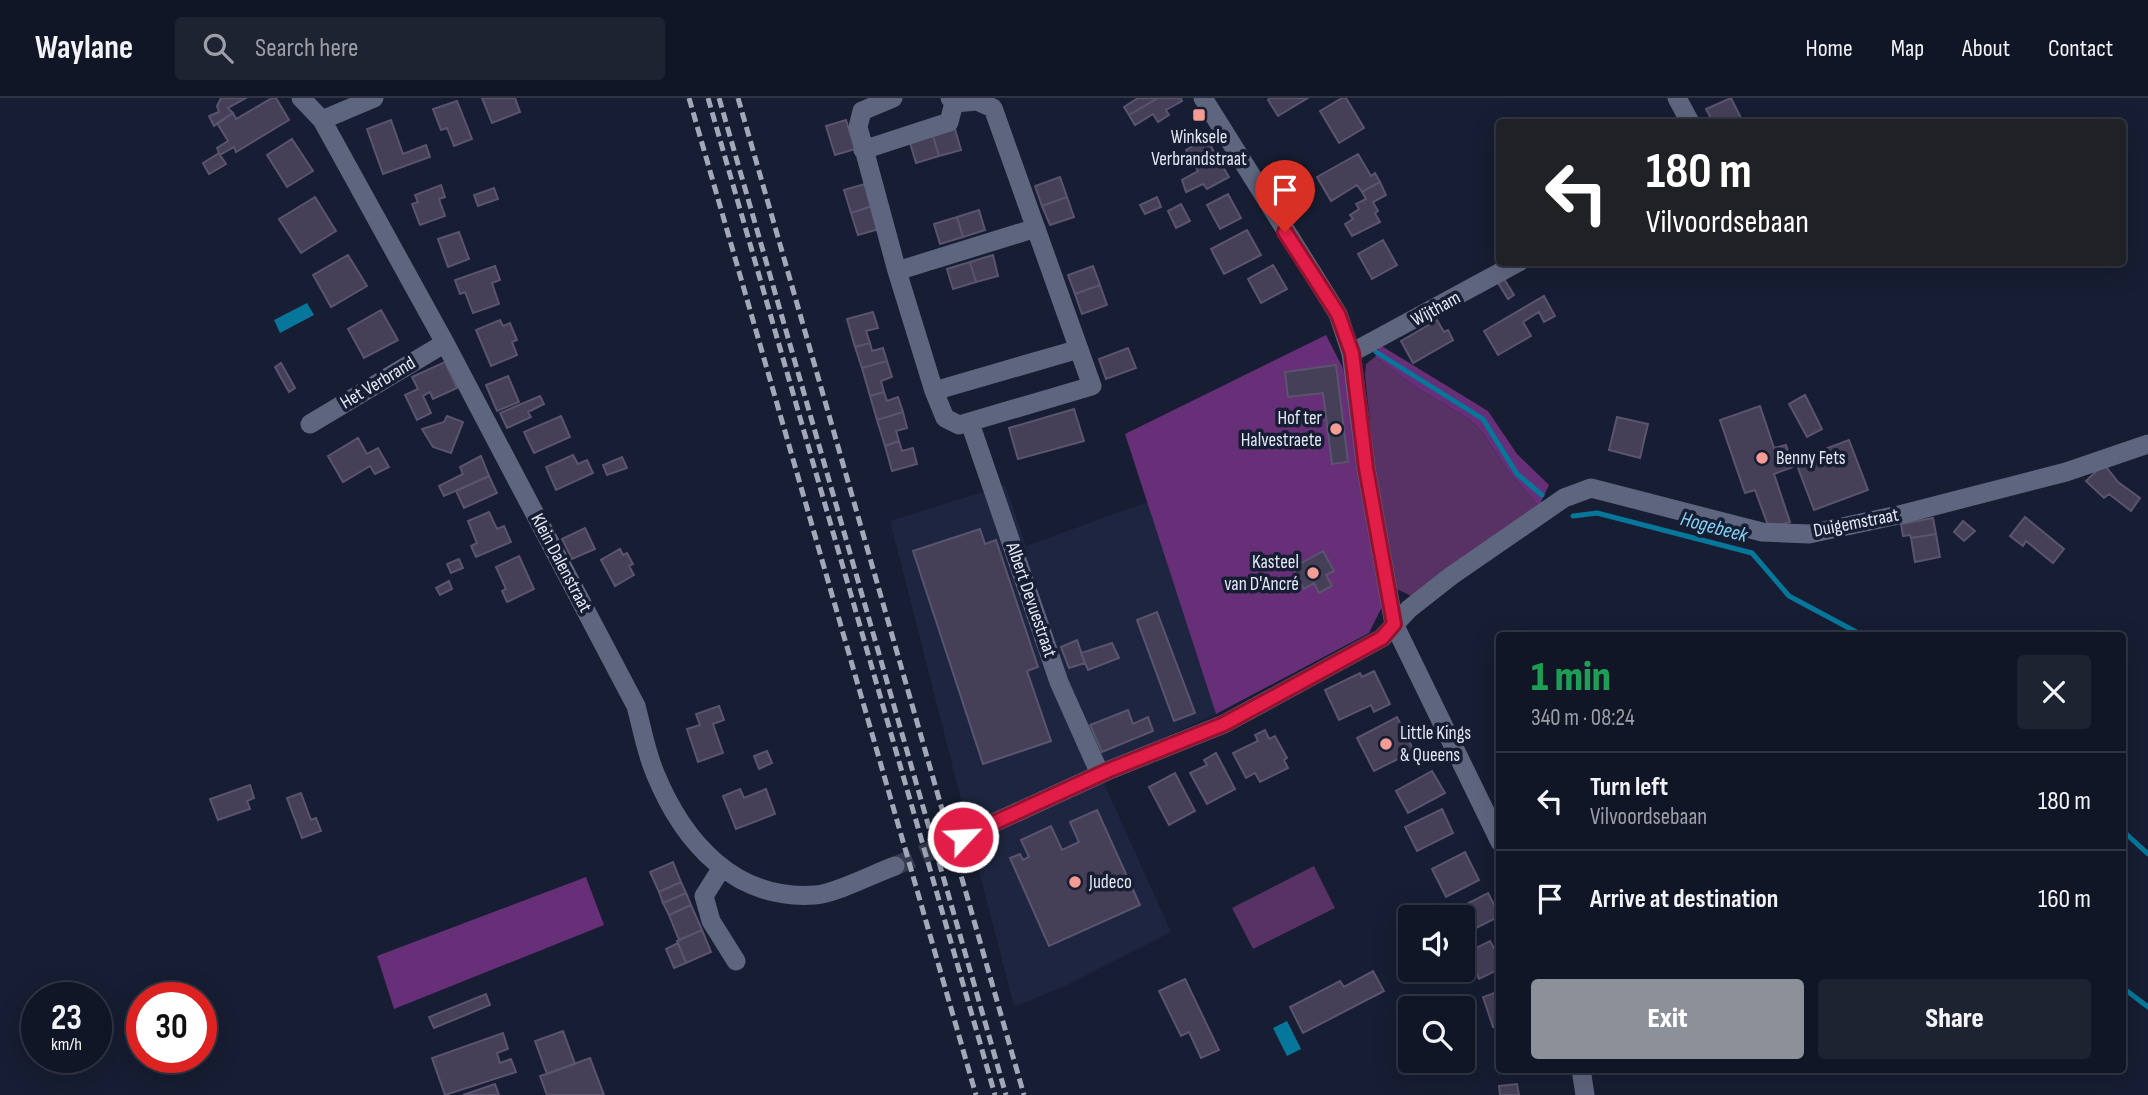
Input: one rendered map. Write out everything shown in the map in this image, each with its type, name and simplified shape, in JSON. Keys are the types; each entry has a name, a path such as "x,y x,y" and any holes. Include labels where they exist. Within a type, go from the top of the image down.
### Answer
{"street":[{"name":"Klein Dalenstraat","path":"301,98 322,120 445,343 636,706 654,770 670,805 703,853 721,869 763,891 818,895 895,866"},
{"path":"322,120 374,98"},
{"path":"863,150 949,122 952,101 977,101 993,108 1092,386 970,423 959,425 946,418 934,391 897,271 863,150 858,127 862,111 893,98"},
{"path":"1203,98 1338,314 1352,353 1366,468 1394,624 1496,834"},
{"path":"1677,98 1688,119"},
{"path":"897,271 1036,228"},
{"name":"Wijtham","path":"1352,353 1512,266"},
{"name":"Het Verbrand","path":"310,424 445,343"},
{"path":"934,391 1079,349"},
{"name":"Albert Devuestraat","path":"970,423 1059,682 1100,774"},
{"name":"Duigemstraat","path":"1394,624 1451,576 1564,498 1591,488 1762,532 1809,534 1903,514 2066,472 2148,444"},
{"path":"963,837 1100,774 1224,724 1382,638 1394,624"},
{"path":"721,869 704,896 711,920 736,961"},
{"path":"1582,1073 1585,1095"}],"shaded area":[{"path":"307,303 314,315 280,333 274,320"},
{"path":"1326,335 1343,368 1383,605 1369,633 1216,714 1125,434"},
{"path":"1380,345 1488,411 1517,454 1549,485 1539,506 1508,471 1483,433 1469,419 1417,388 1375,357"},
{"path":"1375,357 1417,388 1469,419 1483,433 1508,471 1539,506 1411,596 1397,589 1375,473 1365,375 1366,364"},
{"path":"1005,485 1026,546 1147,502 1216,714 1097,768 1171,932 1065,986 1014,1007 890,521"},
{"path":"1314,866 1335,908 1253,949 1232,908"},
{"path":"586,877 604,925 394,1009 377,956"},
{"path":"1287,1021 1301,1049 1287,1056 1273,1028"}],"building":[{"path":"221,98 246,98 228,108 233,113 214,126 209,116 219,112 217,106"},
{"path":"276,98 289,120 236,152 234,147 220,155 226,164 209,174 203,163 219,153 217,148 228,141 217,123 233,113 236,119"},
{"path":"482,98 515,98 520,112 492,123"},
{"path":"1138,98 1158,98 1129,115 1124,107"},
{"path":"1158,98 1181,98 1182,101 1166,110 1169,115 1158,122 1153,114 1135,125 1129,115"},
{"path":"1308,98 1278,116 1268,100"},
{"path":"1346,98 1364,128 1339,143 1320,111"},
{"path":"1731,98 1742,119 1711,119 1706,109"},
{"path":"457,101 472,139 454,146 447,128 441,130 433,109"},
{"path":"391,120 403,154 426,145 430,157 383,174 367,129"},
{"path":"846,120 855,149 835,155 826,126"},
{"path":"955,129 961,150 939,156 933,136"},
{"path":"933,136 939,156 916,163 910,143"},
{"path":"1206,138 1229,177 1207,189 1203,184 1186,192 1182,180 1198,171 1186,150"},
{"path":"292,139 313,171 287,187 267,155"},
{"path":"1358,154 1371,176 1375,173 1380,182 1362,192 1357,185 1331,201 1317,177"},
{"path":"1060,177 1067,197 1042,206 1035,186"},
{"path":"1380,182 1386,195 1373,202 1380,222 1352,236 1345,224 1353,219 1350,215 1359,209 1356,204 1366,199 1362,192"},
{"path":"865,184 872,206 851,213 844,190"},
{"path":"441,185 445,197 439,199 445,216 420,225 412,204 418,202 415,195"},
{"path":"494,188 498,199 478,206 474,195"},
{"path":"1228,194 1241,218 1220,229 1207,205"},
{"path":"315,197 336,231 301,253 279,219"},
{"path":"1067,197 1074,217 1050,225 1042,206"},
{"path":"1157,197 1161,207 1145,214 1140,205"},
{"path":"1181,204 1190,221 1176,228 1168,211"},
{"path":"872,206 879,229 858,235 851,213"},
{"path":"979,210 985,230 963,237 957,217"},
{"path":"957,217 963,237 940,244 934,224"},
{"path":"1247,230 1261,255 1224,274 1211,249"},
{"path":"459,232 469,259 448,267 438,239"},
{"path":"1383,240 1397,265 1372,279 1358,254"},
{"path":"348,255 367,286 331,307 313,275"},
{"path":"993,255 998,276 976,282 970,262"},
{"path":"970,262 976,282 953,289 947,269"},
{"path":"1273,265 1287,289 1261,303 1248,279"},
{"path":"495,266 500,280 492,283 499,304 473,313 465,292 460,294 455,280"},
{"path":"1093,266 1100,285 1075,294 1068,275"},
{"path":"1504,279 1514,295 1508,299 1498,283"},
{"path":"1100,285 1107,305 1082,314 1075,294"},
{"path":"1544,296 1555,316 1544,322 1539,312 1523,322 1531,336 1498,355 1484,331"},
{"path":"381,310 398,340 364,358 348,329"},
{"path":"873,312 878,328 866,331 870,343 855,347 847,319"},
{"path":"500,320 503,326 510,323 517,340 512,342 517,355 491,366 476,330"},
{"path":"1437,320 1444,332 1448,330 1453,340 1413,363 1401,341"},
{"path":"870,343 872,351 883,348 887,361 862,368 855,347"},
{"path":"1128,348 1136,368 1106,379 1099,359"},
{"path":"887,361 892,377 881,381 884,392 870,396 862,368"},
{"path":"445,362 457,388 433,399 430,392 423,396 431,413 417,420 405,395 418,389 412,377"},
{"path":"281,363 295,388 289,392 275,367"},
{"name":"Hof ter Halvestraete","path":"1336,365 1348,462 1332,464 1323,393 1288,397 1285,372"},
{"path":"508,376 519,402 497,411 486,385"},
{"path":"884,392 887,401 898,397 903,412 877,420 870,396"},
{"path":"1805,395 1822,429 1807,437 1789,404"},
{"path":"540,396 544,404 528,412 531,417 507,428 500,413"},
{"name":"Benny Fets","path":"1760,406 1774,448 1786,445 1793,467 1774,474 1790,522 1769,528 1755,490 1745,493 1720,420"},
{"path":"1074,409 1084,441 1018,459 1009,428"},
{"path":"903,412 907,428 896,431 899,441 885,446 877,420"},
{"path":"447,416 463,422 451,453 433,447 422,429 444,422"},
{"path":"561,416 570,437 534,453 524,432"},
{"path":"1617,417 1648,424 1640,458 1609,450"},
{"path":"358,438 367,454 378,448 389,467 375,474 370,466 343,482 328,456"},
{"path":"1849,440 1868,490 1814,510 1795,460"},
{"path":"899,441 902,451 913,448 917,464 892,471 885,446"},
{"path":"573,455 578,464 587,460 593,473 556,490 546,467"},
{"path":"481,456 489,476 444,496 439,486 463,474 460,467"},
{"path":"622,457 627,468 607,475 603,465"},
{"path":"2104,464 2118,482 2140,498 2131,511 2109,494 2104,498 2086,481"},
{"path":"489,476 497,493 464,508 456,491"},
{"path":"489,512 497,529 504,526 511,542 476,557 471,546 477,543 468,521"},
{"path":"2025,517 2064,549 2053,563 2026,541 2023,546 2010,536"},
{"path":"1933,518 1936,534 1911,538 1910,535 1903,536 1901,524"},
{"path":"1963,521 1975,531 1964,541 1954,532"},
{"path":"585,528 595,549 572,559 562,539"},
{"path":"980,529 985,544 996,540 1038,667 1027,671 1051,741 983,764 913,551"},
{"path":"1936,534 1940,557 1915,562 1911,538"},
{"path":"620,549 623,555 627,553 633,564 629,566 634,575 615,586 601,560"},
{"name":"Kasteel van D'Ancré","path":"1323,551 1334,571 1326,575 1332,586 1319,593 1314,583 1304,589 1293,568"},
{"path":"519,556 534,589 507,602 502,591 506,589 496,567"},
{"path":"459,559 463,568 451,573 447,564"},
{"path":"449,581 452,589 440,595 436,588"},
{"path":"1157,612 1195,713 1174,721 1137,620"},
{"path":"1077,640 1085,663 1069,668 1061,647"},
{"path":"1112,643 1119,658 1088,670 1081,653"},
{"path":"1374,671 1390,704 1374,712 1371,705 1339,720 1325,690 1360,673 1362,677"},
{"path":"719,706 724,720 713,724 723,753 698,762 687,729 700,725 696,714"},
{"path":"1128,710 1133,724 1148,717 1153,731 1102,752 1090,725"},
{"name":"Little Kings & Queens","path":"1397,717 1414,751 1374,771 1357,738"},
{"path":"1265,730 1269,739 1275,736 1287,758 1284,760 1288,768 1260,782 1255,773 1246,778 1233,753 1258,741 1255,735"},
{"path":"767,751 772,763 759,769 754,756"},
{"path":"1216,753 1235,789 1207,804 1190,773 1207,765 1204,760"},
{"path":"1432,771 1445,793 1408,813 1396,791"},
{"path":"1175,773 1195,811 1169,825 1149,787"},
{"path":"250,785 254,798 247,801 250,809 218,820 210,799"},
{"path":"740,789 744,798 766,789 775,814 736,829 723,796"},
{"path":"301,793 311,820 316,818 321,831 302,838 287,798"},
{"path":"1442,809 1453,833 1417,851 1405,827"},
{"name":"Judeco","path":"1097,810 1140,905 1049,946 1010,858 1020,854 1023,860 1029,857 1021,840 1051,826 1062,850 1079,842 1070,822"},
{"path":"1465,852 1479,880 1446,897 1432,869"},
{"path":"673,862 681,882 659,892 650,872"},
{"path":"681,882 686,893 663,903 659,892"},
{"path":"686,893 691,905 669,915 663,903"},
{"path":"1488,893 1496,908 1496,918 1475,928 1475,905 1465,905"},
{"path":"691,905 702,930 679,940 669,915"},
{"path":"702,930 711,952 686,963 677,941"},
{"path":"1490,941 1496,950 1496,970 1479,979 1475,971 1475,948"},
{"path":"678,943 686,963 674,968 666,949"},
{"path":"1373,971 1384,991 1303,1033 1290,1007 1340,981 1344,987"},
{"path":"1185,979 1219,1050 1201,1058 1189,1032 1181,1036 1159,991"},
{"path":"1496,992 1496,1026 1493,1027 1483,997"},
{"path":"486,994 490,1005 434,1028 429,1017"},
{"path":"563,1031 575,1064 547,1074 535,1041"},
{"path":"503,1033 508,1049 497,1053 500,1063 511,1059 516,1072 445,1095 432,1058"},
{"path":"590,1058 604,1095 547,1095 540,1076"},
{"path":"495,1084 499,1095 463,1095"},
{"path":"1517,1084 1519,1095 1500,1095 1499,1086"}],"waterway":[{"name":"Hogebeek","path":"1376,352 1483,419 1517,474 1542,495"},
{"name":"Hogebeek","path":"1573,516 1597,513 1752,553 1789,596 1856,632"},
{"name":"Hogebeek","path":"2126,834 2148,854"},
{"path":"2126,990 2148,1007"}],"tunnel":[{"path":"895,866 963,837"}],"railway":[{"path":"689,98 976,1095"},
{"path":"708,98 995,1095"},
{"path":"719,98 1006,1095"},
{"path":"738,98 1024,1095"}],"place":[{"name":"Winksele Verbrandstraat","path":"1199,115"},
{"name":"Hof ter Halvestraete","path":"1336,429"},
{"name":"Benny Fets","path":"1762,458"},
{"name":"Kasteel van D'Ancré","path":"1313,573"},
{"name":"Little Kings & Queens","path":"1386,744"},
{"name":"Judeco","path":"1075,882"}],"route":[{"path":"963,837 1107,771 1224,724 1382,638 1394,624 1366,468 1352,353 1338,314 1285,232"}]}
